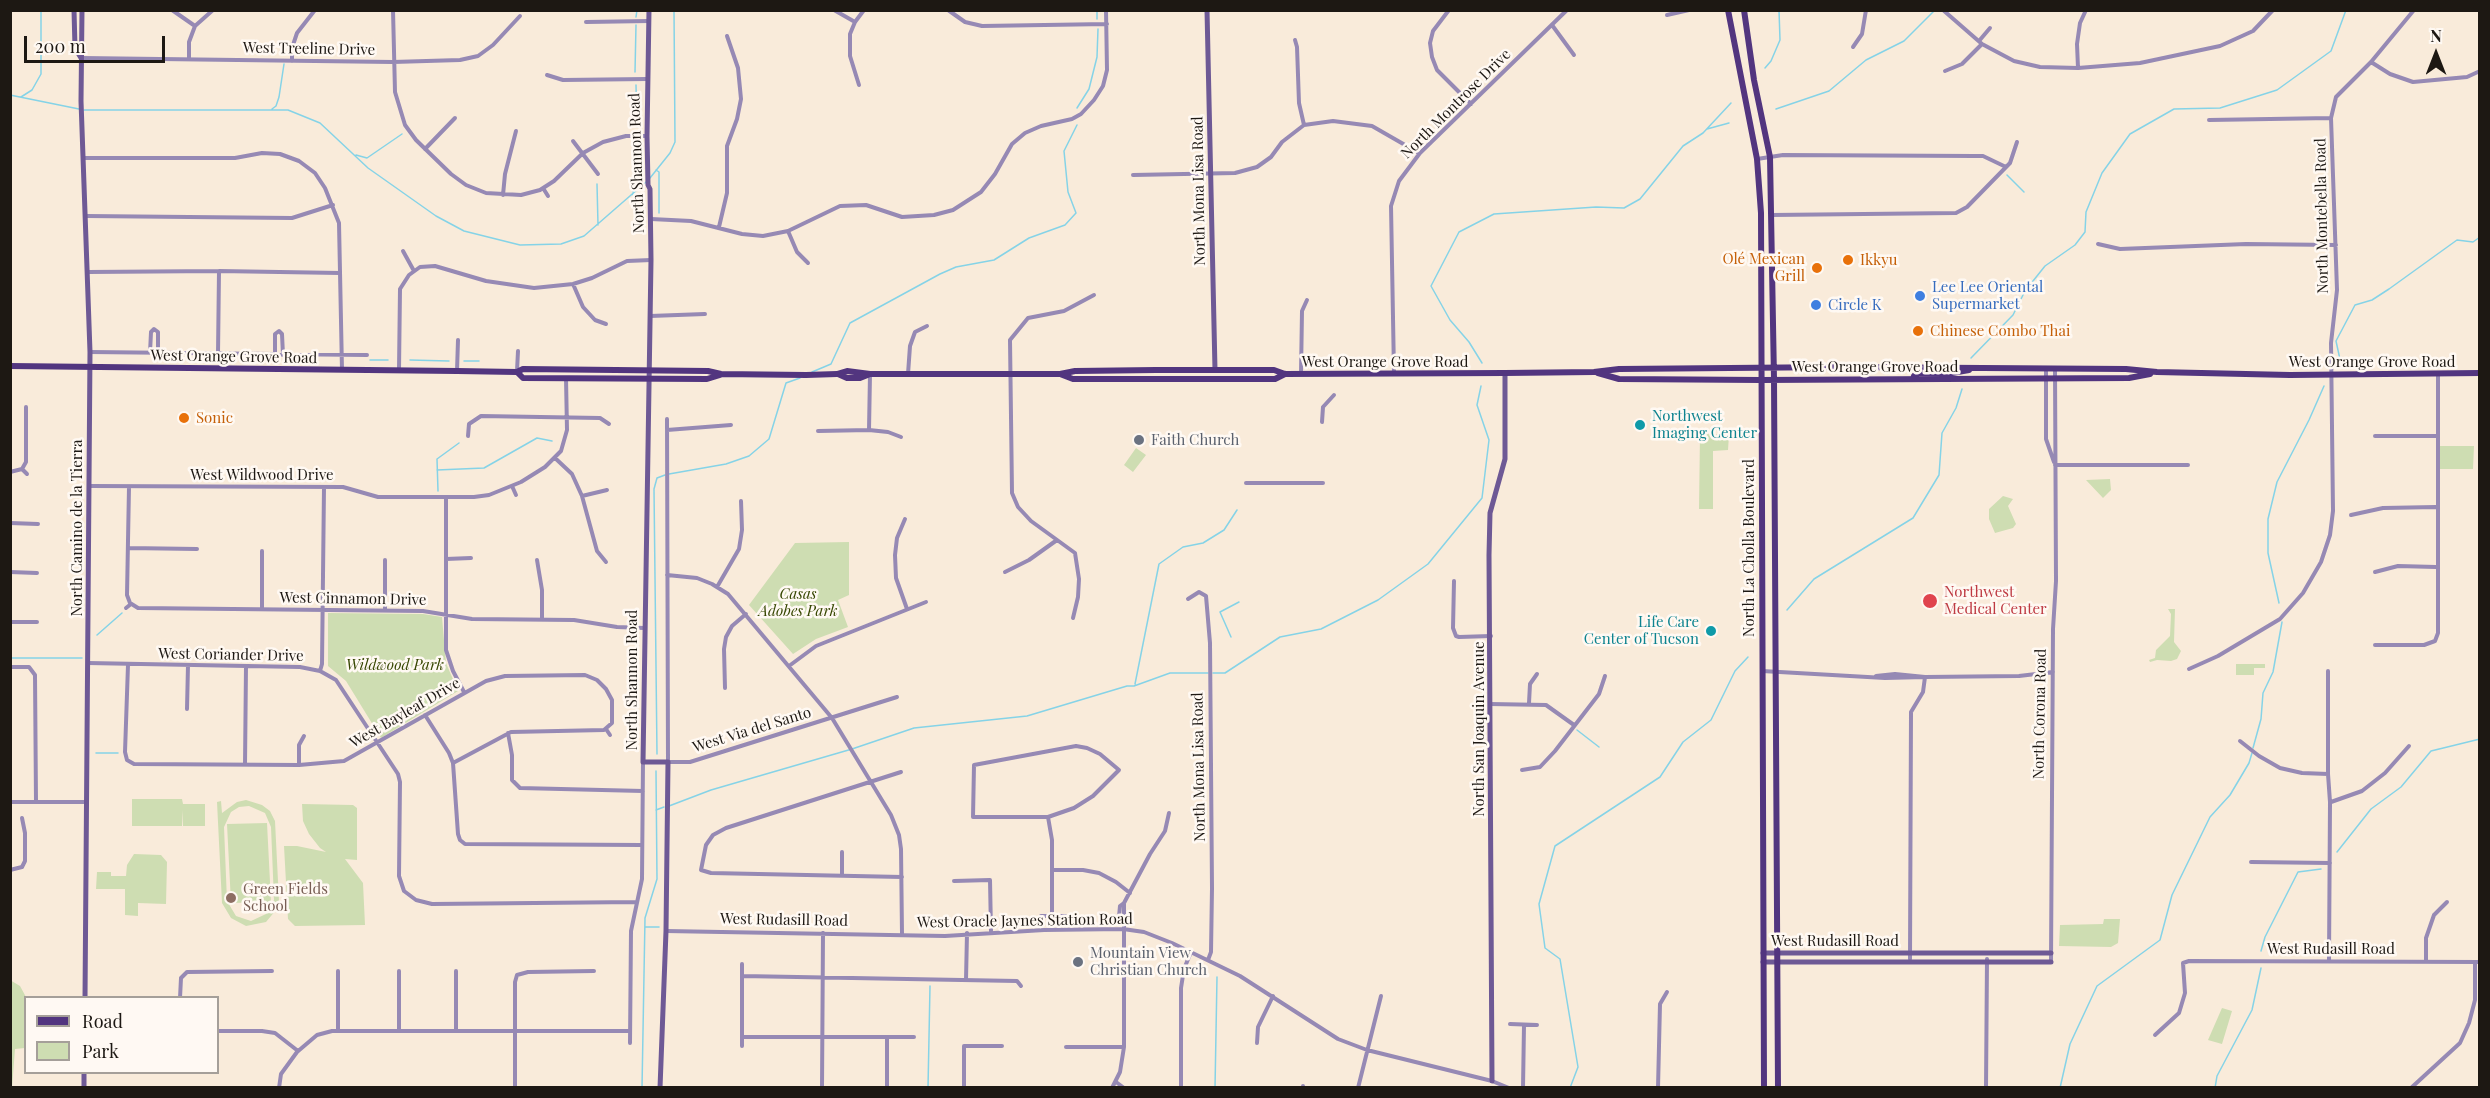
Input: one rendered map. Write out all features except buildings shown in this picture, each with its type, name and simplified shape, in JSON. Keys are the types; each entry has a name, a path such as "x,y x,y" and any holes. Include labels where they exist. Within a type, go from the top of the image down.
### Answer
{"main road":[{"name":"North La Cholla Boulevard","path":"1728,10 1757,159 1761,213 1764,1088"},
{"name":"North La Cholla Boulevard","path":"1744,10 1754,80 1770,157 1772,215 1778,1088"},
{"name":"West Orange Grove Road","path":"10,366 517,372 523,369 708,370 721,374 837,374 847,378 860,378 870,374 1060,374 1075,371 1274,370 1285,374 1505,374 1594,372 1619,369 1761,368 2055,368 2332,375 2480,373"},
{"path":"1913,379 1918,373 1952,373 1975,368"},
{"name":"West Orange Grove Road","path":"517,372 523,378 707,379 721,374"},
{"name":"West Orange Grove Road","path":"1594,372 1619,379 1761,380 2129,378 2157,372"},
{"name":"West Orange Grove Road","path":"1060,374 1073,379 1275,379 1285,374"}],"street":[{"name":"North Camino de la Tierra","path":"74,10 75,48 81,58"},
{"name":"North Camino de la Tierra","path":"82,10 81,118 90,352 85,996"},
{"path":"172,10 195,26"},
{"path":"189,59 189,42 195,26 213,10"},
{"path":"292,61 294,39 305,20 315,10"},
{"path":"393,10 393,62 399,111 405,125 425,149 466,184 486,193 521,195 543,188 569,169 583,153 603,142 626,136 646,136"},
{"name":"North Shannon Road","path":"630,1042 631,931 642,879 651,260 650,189 646,136 649,10"},
{"path":"834,10 855,22"},
{"path":"859,85 850,56 850,34 864,10"},
{"path":"948,10 958,19 982,26 1107,24"},
{"path":"651,219 681,220 742,234 763,236 788,231 840,206 866,206 902,217 925,217 953,210 973,198 988,184 1018,138 1041,126 1072,119 1081,114 1094,100 1106,77 1106,10"},
{"name":"North Mona Lisa Road","path":"1207,10 1215,370"},
{"path":"1449,10 1433,31 1430,43 1431,57 1437,70 1471,104"},
{"name":"North Montrose Drive","path":"1394,373 1391,206 1399,181 1420,153 1567,10"},
{"path":"1667,15 1689,10"},
{"path":"1853,47 1862,34 1866,10"},
{"path":"1943,10 1980,42 2014,61 2040,67 2078,68 2140,63 2220,46 2253,31 2273,10"},
{"path":"2078,68 2080,23 2086,10"},
{"name":"North Montebella Road","path":"2189,669 2218,656 2280,619 2303,593 2321,562 2330,535 2334,511 2331,343 2337,290 2331,118 2336,97 2371,62 2414,10"},
{"name":"West Treeline Drive","path":"81,58 393,62 460,60 478,56 493,45 520,16"},
{"path":"586,22 649,21"},
{"path":"1552,25 1574,56"},
{"path":"1946,71 1962,64 1990,28"},
{"path":"719,227 727,193 727,146 737,119 741,99 738,68 727,36"},
{"path":"1295,40 1298,47 1299,104 1304,125"},
{"path":"2371,62 2390,74 2413,82 2467,77 2480,71"},
{"path":"547,75 563,80 647,79"},
{"path":"425,149 455,118"},
{"path":"2209,120 2331,118"},
{"path":"1134,175 1235,173 1257,167 1304,125 1333,122 1372,126 1420,153"},
{"path":"503,195 505,174 516,131"},
{"path":"573,141 598,174"},
{"path":"1772,215 1956,213 1968,207 2006,167 2014,156 2017,142"},
{"path":"83,158 235,158 262,153 280,154 299,161 315,173 333,205 339,223 342,370"},
{"path":"1757,159 1770,157 1983,156 2006,167"},
{"path":"543,188 548,196"},
{"path":"86,216 292,218 333,205"},
{"path":"788,231 797,252 808,263"},
{"path":"2098,244 2120,249 2237,244 2336,245"},
{"path":"403,251 414,271"},
{"path":"399,370 400,290 405,279 414,271 427,266 435,266 486,281 522,288 549,288 592,278 622,262 651,260"},
{"path":"218,354 219,271"},
{"path":"88,272 340,273"},
{"path":"573,284 583,307 596,320 606,324"},
{"path":"1073,618 1078,597 1078,566 1075,553 1031,520 1018,507 1012,493 1010,340 1028,318 1064,311 1094,294"},
{"path":"1302,374 1302,311 1307,300"},
{"path":"650,316 705,314"},
{"path":"908,374 910,346 915,332 927,326"},
{"name":"West Orange Grove Road","path":"150,353 150,333 154,329 158,332 158,353"},
{"name":"West Orange Grove Road","path":"275,354 275,334 279,331 282,334 282,355"},
{"path":"457,371 458,340"},
{"path":"517,372 518,351"},
{"name":"West Orange Grove Road","path":"90,352 367,355"},
{"name":"North Corona Road","path":"2046,368 2046,440 2055,465"},
{"name":"North Corona Road","path":"2051,962 2053,672 2056,581 2055,368"},
{"path":"869,430 870,374"},
{"name":"North San Joaquin Avenue","path":"1492,1084 1490,513 1505,459 1505,374"},
{"path":"2374,645 2424,645 2436,642 2438,633 2436,507 2438,374"},
{"path":"566,378 565,442 555,458 572,474 582,496 597,551 606,562"},
{"path":"1322,422 1323,407 1334,395"},
{"path":"22,470 26,462 26,407"},
{"path":"468,436 469,424 472,420 481,417 600,418 609,424"},
{"path":"660,1088 666,931 668,762 667,419"},
{"path":"667,430 731,425"},
{"path":"818,431 869,430 888,432 901,437"},
{"path":"2375,436 2438,436"},
{"name":"West Wildwood Drive","path":"90,486 344,488 378,497 489,495 512,486 545,467 555,458"},
{"path":"2055,465 2188,465"},
{"path":"10,472 22,470 27,474"},
{"path":"1246,483 1323,483"},
{"path":"512,486 516,495"},
{"path":"126,608 131,604 127,595 129,487"},
{"path":"320,671 322,663 324,488"},
{"path":"582,496 607,490"},
{"path":"446,497 446,650 464,692"},
{"path":"717,587 739,549 742,530 741,501"},
{"path":"2352,515 2383,508 2436,507"},
{"path":"905,519 897,538 895,555 896,578 907,609"},
{"path":"10,523 38,524"},
{"path":"1005,572 1029,560 1056,540"},
{"path":"128,548 197,549"},
{"path":"262,551 262,609"},
{"path":"446,559 471,558"},
{"path":"385,560 386,610"},
{"path":"537,560 542,590 542,620"},
{"path":"2375,572 2398,566 2436,567"},
{"path":"10,573 37,573"},
{"path":"667,575 697,578 728,594 832,718 872,782 899,834 902,934"},
{"path":"1454,581 1453,628 1456,636 1491,636"},
{"name":"North Mona Lisa Road","path":"1188,599 1199,592 1206,596 1210,643 1212,888 1211,952 1208,960"},
{"path":"789,666 816,646 926,602"},
{"name":"West Cinnamon Drive","path":"131,604 140,608 423,611 472,619 583,620 617,627 644,628"},
{"path":"725,688 726,637 732,626 746,614"},
{"path":"10,622 37,622"},
{"name":"West Coriander Drive","path":"88,663 300,667 320,671 336,680 398,774 400,782 399,876 404,891 416,900 432,904 637,902"},
{"name":"West Bayleaf Drive","path":"128,665 125,752 127,761 134,764 299,765 344,761 378,744 464,692 486,681 505,676 585,675 602,685 612,700 612,723 606,729"},
{"path":"187,709 188,665"},
{"path":"245,765 246,666"},
{"path":"10,667 29,667 34,671 36,802"},
{"path":"1761,671 1925,677 2019,676 2053,672"},
{"path":"2328,671 2329,961"},
{"path":"1529,703 1530,684 1537,674"},
{"path":"1522,770 1540,767 1599,694 1605,676"},
{"path":"1910,956 1910,723 1912,708 1923,692 1925,677"},
{"name":"West Via del Santo","path":"643,762 690,762 897,697"},
{"path":"1490,704 1546,705 1574,725"},
{"path":"425,715 453,763 460,842 473,846 641,844"},
{"path":"453,763 508,733 524,730 598,731 606,729 610,735"},
{"path":"508,733 512,755 513,785 520,788 643,791"},
{"path":"299,765 299,745 304,736"},
{"path":"2240,741 2259,756 2280,768 2302,773 2328,774"},
{"path":"1076,747 1087,748 1100,754 1119,770 1093,796 1074,808 1048,817 973,817 974,765 1076,747"},
{"path":"2330,802 2362,791 2385,773 2409,747"},
{"path":"901,772 726,828 713,835 706,845 701,870 711,873 902,877"},
{"path":"10,802 86,802"},
{"path":"1112,1088 1121,1068 1124,1047 1123,922 1119,917 1120,906 1130,893 1165,831 1169,813"},
{"path":"1048,817 1052,840 1052,916"},
{"path":"10,870 24,868 25,833 22,818"},
{"path":"842,852 842,876"},
{"path":"2251,862 2330,863"},
{"path":"1053,870 1083,870 1099,873 1130,893"},
{"path":"954,881 990,880 991,932"},
{"path":"2426,961 2426,938 2434,915 2447,902"},
{"path":"1041,916 1065,916"},
{"name":"West Oracle Jaynes Station Road","path":"902,934 945,936 991,932 1123,929 1144,932 1208,960 1273,996 1338,1039 1367,1050 1509,1088"},
{"name":"West Rudasill Road","path":"666,931 902,934"},
{"path":"822,1088 823,933"},
{"path":"966,980 967,933"},
{"path":"1181,1088 1181,980 1191,952"},
{"name":"West Rudasill Road","path":"1763,953 1910,956 2051,953"},
{"path":"1986,1088 1987,961"},
{"name":"West Rudasill Road","path":"2155,1035 2179,1013 2185,993 2183,963 2189,961 2477,962"},
{"name":"West Rudasill Road","path":"1763,962 2051,962"},
{"path":"2410,1088 2460,1043 2469,1023 2475,1000 2477,962"},
{"path":"742,964 742,1046"},
{"path":"180,996 181,973 272,971"},
{"path":"338,971 338,1031"},
{"path":"399,971 399,1031"},
{"path":"456,971 456,1031"},
{"path":"515,1088 516,973 594,971"},
{"path":"742,976 1017,981 1021,986"},
{"path":"1658,1088 1660,1005 1667,992"},
{"path":"1257,1043 1258,1027 1273,996"},
{"path":"1358,1088 1381,996"},
{"path":"1510,1024 1537,1025"},
{"path":"1523,1088 1524,1024"},
{"path":"219,1030 275,1033 298,1051"},
{"path":"279,1088 281,1074 298,1051 317,1035 338,1031 630,1031"},
{"path":"742,1037 914,1037"},
{"path":"887,1037 887,1088"},
{"path":"964,1088 964,1046 1002,1046"},
{"path":"1066,1047 1124,1047"},
{"path":"1116,1082 1124,1088"}],"green space":[{"path":"1700,434 1729,435 1728,450 1713,451 1713,509 1699,509"},
{"path":"2440,446 2474,446 2473,469 2440,469"},
{"path":"1136,448 1146,455 1133,472 1124,465"},
{"path":"2110,479 2111,490 2103,498 2086,480"},
{"path":"2003,496 2013,499 2008,506 2016,524 2013,528 1995,533 1989,519 1989,509"},
{"name":"Casas Adobes Park","path":"849,542 849,595 838,600 848,627 816,639 793,654 749,605 795,543"},
{"path":"2168,609 2175,609 2174,642 2181,651 2177,659 2150,662 2149,660 2155,658 2156,650 2170,636 2171,614"},
{"name":"Wildwood Park","path":"328,613 423,614 442,617 446,663 458,691 381,738 346,681 328,666"},
{"path":"2236,664 2265,664 2265,668 2254,668 2254,675 2236,675"},
{"path":"132,799 182,799 183,804 205,804 205,826 183,826 183,810 182,826 132,826"},
{"path":"246,800 262,805 270,811 275,821 279,901 276,910 266,922 246,926 231,918 222,903 217,802 221,801 222,813 237,802","holes":["249,806 265,813 271,827 274,900 266,914 251,921 236,916 227,901 224,827 231,812 239,807"]},
{"path":"302,804 353,805 357,808 357,860 345,859 363,883 365,925 295,926 288,919 284,846 297,846 326,852 309,834 303,821"},
{"path":"267,823 271,902 231,903 227,824"},
{"path":"134,854 161,855 167,862 166,904 138,903 138,916 125,915 125,889 96,889 97,872 111,872 111,876 126,876 127,865"},
{"path":"2104,919 2120,919 2118,943 2111,947 2059,946 2060,925 2103,924"},
{"path":"10,980 20,986 25,996 24,1048 15,1049 12,1088 10,1087"},
{"path":"2222,1008 2232,1011 2222,1044 2208,1040"}],"waterway":[{"path":"21,97 32,90 41,74 41,10"},
{"path":"636,17 637,10"},
{"path":"650,178 670,153 675,142 674,10"},
{"path":"1097,10 1097,19"},
{"path":"1765,68 1771,61 1780,40 1779,10"},
{"path":"1776,109 1829,91 1866,60 1904,41 1935,10"},
{"path":"1971,358 2013,315 2025,291 2045,266 2075,245 2085,232 2086,212 2102,173 2130,134 2174,109 2220,108 2277,90 2331,51 2346,10"},
{"path":"635,72 636,25"},
{"path":"1077,108 1089,89 1097,57 1098,29"},
{"path":"272,109 276,106 279,97 284,64"},
{"path":"636,85 637,127"},
{"path":"10,95 79,109"},
{"path":"1482,363 1469,342 1450,320 1431,286 1459,232 1494,214 1596,207 1624,208 1640,199 1683,146 1703,133 1731,103"},
{"path":"84,110 288,110 320,123 368,168 436,216 464,231 520,245 561,244 584,236 646,182"},
{"path":"1707,129 1729,123"},
{"path":"812,372 831,364 850,323 940,274 956,267 994,260 1029,238 1065,225 1076,213 1068,192 1064,151 1077,125"},
{"path":"356,155 367,158 402,134"},
{"path":"633,195 637,145"},
{"path":"656,170 659,172 659,213"},
{"path":"2007,175 2024,192"},
{"path":"597,184 598,225"},
{"path":"2337,368 2341,364 2336,341 2355,305 2372,300 2457,240 2473,242 2480,237"},
{"path":"370,360 388,360"},
{"path":"410,360 449,361"},
{"path":"464,361 479,361"},
{"path":"669,474 726,464 749,456 769,439 786,383 800,378"},
{"path":"1213,673 1225,673 1280,637 1321,629 1378,600 1428,564 1482,498 1489,440 1477,405 1481,386"},
{"path":"2279,603 2268,553 2268,519 2277,482 2324,386"},
{"path":"1787,610 1814,579 1913,518 1939,475 1942,433 1956,408 1962,389"},
{"path":"437,470 484,468 537,438 552,441"},
{"path":"438,491 437,459 459,443"},
{"path":"657,754 654,489 657,478 665,475"},
{"path":"1135,684 1159,564 1183,547 1203,543 1224,530 1237,510"},
{"path":"1231,637 1220,612 1239,602"},
{"path":"97,635 122,613"},
{"path":"2253,748 2261,719 2263,693 2273,672 2282,622"},
{"path":"1570,1088 1578,1067 1560,959 1545,948 1539,904 1555,846 1660,777 1683,742 1711,720 1735,671 1748,657"},
{"path":"10,658 82,658"},
{"path":"669,806 711,790 852,749 914,728 1027,716 1127,686 1134,686 1170,673 1208,673"},
{"path":"1577,730 1599,747"},
{"path":"2337,852 2371,809 2401,787 2431,751 2480,739"},
{"path":"96,753 118,753"},
{"path":"2060,1088 2070,1044 2097,986 2160,940 2172,895 2210,817 2230,795 2249,763 2252,753"},
{"path":"642,1088 645,918 657,879 656,771"},
{"path":"656,810 664,807"},
{"path":"2261,951 2265,937 2298,872 2321,869"},
{"path":"645,927 659,927"},
{"path":"2215,1088 2217,1076 2252,1010 2261,968"},
{"path":"1215,1088 1217,977"},
{"path":"928,1088 930,986"}],"place":[{"name":"Ikkyu","path":"1848,260"},
{"name":"Olé Mexican Grill","path":"1817,268"},
{"name":"Lee Lee Oriental Supermarket","path":"1920,296"},
{"name":"Circle K","path":"1816,305"},
{"name":"Chinese Combo Thai","path":"1918,331"},
{"name":"Sonic","path":"184,418"},
{"name":"Northwest Imaging Center","path":"1640,425"},
{"name":"Faith Church","path":"1139,440"},
{"name":"Northwest Medical Center","path":"1930,601"},
{"name":"Life Care Center of Tucson","path":"1711,631"},
{"name":"Green Fields School","path":"231,898"},
{"name":"Mountain View Christian Church","path":"1078,962"}]}
